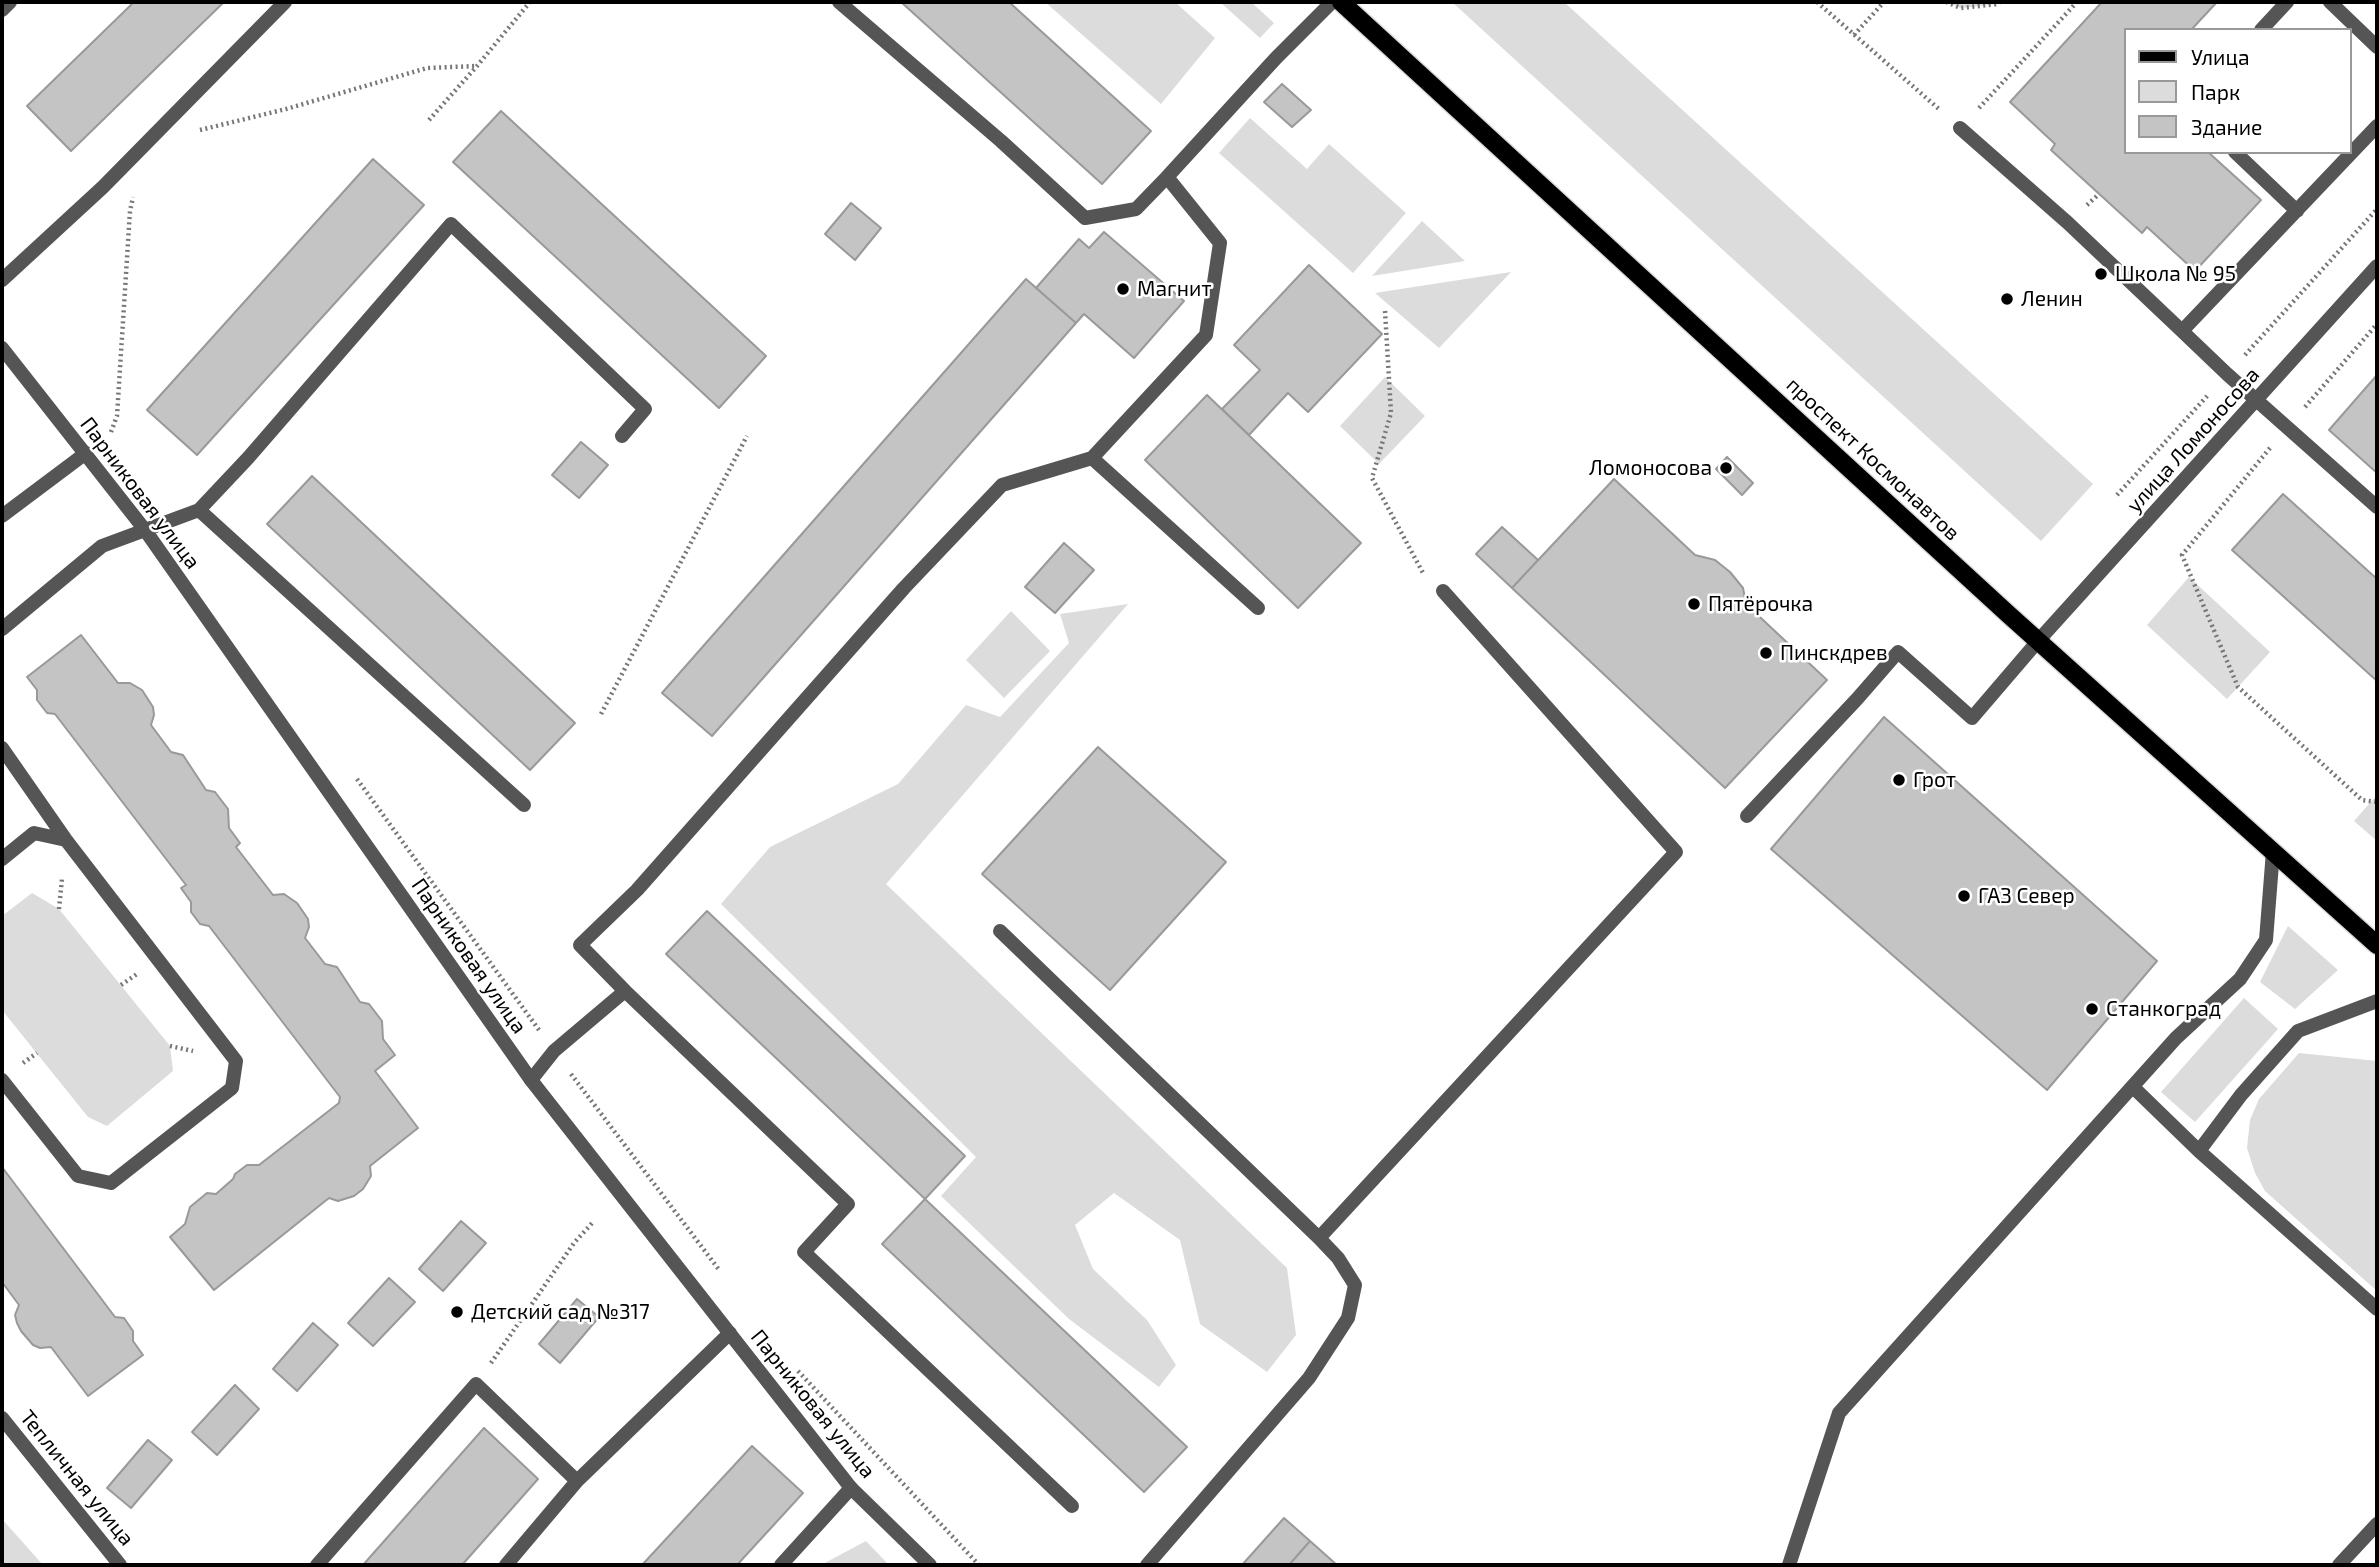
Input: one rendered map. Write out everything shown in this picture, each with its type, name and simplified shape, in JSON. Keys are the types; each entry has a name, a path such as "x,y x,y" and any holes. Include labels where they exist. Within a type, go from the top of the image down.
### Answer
{"main road":[{"name":"проспект Космонавтов","path":"1341,2 2038,641 2377,945"}],"street":[{"path":"2,10 10,2"},
{"path":"2,280 103,187 285,2"},
{"path":"839,2 1085,218 1136,209 1276,58 1332,2"},
{"path":"2263,28 2287,2"},
{"path":"2330,2 2377,47"},
{"path":"2351,154 2377,126"},
{"path":"1961,128 2377,507"},
{"path":"2237,154 2297,211"},
{"path":"2182,331 2351,154"},
{"path":"1072,1506 804,1252 848,1205 580,945 637,890 904,588 1002,485 1092,458 1206,335 1220,243 1167,177"},
{"path":"2,629 102,546 199,510 257,448 451,223 645,409 622,436"},
{"name":"улица Ломоносова","path":"1748,816 1898,652 1972,718 2038,641 2377,266"},
{"name":"Парниковая улица","path":"2,348 145,530 530,1080 851,1488 930,1565"},
{"path":"2,516 86,453"},
{"path":"1092,458 1258,608"},
{"path":"199,510 524,805"},
{"path":"1319,1238 1676,852 1443,591"},
{"path":"2,748 66,840 236,1061 232,1088 111,1183 78,1176 2,1080"},
{"path":"2,859 34,833 66,840"},
{"path":"1789,1565 1839,1413 2176,1038 2240,979 2266,940 2273,851"},
{"path":"1000,931 1319,1238 1338,1258 1355,1285 1348,1318 1308,1378 1147,1565"},
{"path":"530,1080 554,1051 625,991"},
{"path":"2199,1150 2241,1095 2298,1031 2377,1001"},
{"path":"2133,1087 2199,1150 2377,1309"},
{"path":"506,1565 577,1481 730,1333"},
{"path":"317,1565 476,1384 577,1481"},
{"name":"Тепличная улица","path":"2,1418 120,1565"},
{"path":"781,1565 851,1488"},
{"path":"2342,1563 2377,1524"}],"path":[{"path":"429,120 530,2"},
{"path":"1817,2 1961,128 2077,2"},
{"path":"1854,34 1884,2"},
{"path":"1947,2 1961,8 2000,2"},
{"path":"197,131 286,109 427,68 477,66"},
{"path":"111,432 117,416 130,211 146,143"},
{"path":"2092,201 2099,194"},
{"path":"1385,311 1391,413 1372,478 1423,573"},
{"path":"601,713 747,436"},
{"path":"2182,555 2238,687 2362,800 2377,802"},
{"path":"476,1384 574,1243 594,1221"}],"green space":[{"path":"1045,2 1175,2 1215,38 1161,104"},
{"path":"1220,2 1251,2 1274,23 1260,38"},
{"path":"1452,2 1564,2 2093,484 2041,541"},
{"path":"1946,2 2000,2 1961,8"},
{"path":"1250,118 1307,169 1329,144 1406,213 1353,273 1219,153"},
{"path":"1422,221 1465,261 1372,276"},
{"path":"1511,272 1439,348 1375,293"},
{"path":"1385,377 1425,416 1379,464 1340,426"},
{"path":"2189,577 2270,652 2227,699 2147,625"},
{"path":"1128,604 886,884 1287,1268 1296,1335 1267,1372 1200,1324 1180,1240 1114,1193 1075,1225 1093,1269 1147,1320 1176,1365 1159,1387 1069,1319 941,1196 976,1157 721,904 770,847 898,784 966,705 1000,717 1069,643 1060,614"},
{"path":"1011,611 1050,651 1004,698 966,660"},
{"path":"2377,795 2377,841 2354,821"},
{"path":"32,893 59,909 170,1046 173,1071 107,1126 88,1117 2,1010 2,916"},
{"path":"2288,926 2338,970 2295,1009 2260,982"},
{"path":"2244,998 2278,1029 2195,1122 2161,1092"},
{"path":"2299,1053 2377,1061 2377,1291 2265,1191 2255,1173 2247,1148 2250,1120 2259,1099"},
{"path":"2,1519 43,1565 2,1565"},
{"path":"866,1541 889,1565 821,1565"}],"building":[{"path":"134,2 224,2 71,151 27,106"},
{"path":"901,2 1009,2 1151,131 1102,184"},
{"path":"2102,2 2217,2 2193,28 2124,28 2124,154 2210,154 2261,200 2195,271 2147,227 2142,233 2051,150 2055,144 2010,102"},
{"path":"1282,84 1311,110 1292,127 1264,102"},
{"path":"501,111 766,356 719,408 453,162"},
{"path":"373,159 424,205 197,455 147,410"},
{"path":"851,203 881,228 855,260 825,234"},
{"path":"1104,232 1184,301 1134,358 1084,314 1076,323 1036,288 1079,239 1089,248"},
{"path":"1309,265 1382,334 1308,412 1288,393 1249,435 1222,409 1260,370 1234,345"},
{"path":"1026,279 1076,323 712,736 662,693"},
{"path":"2377,375 2377,473 2329,430"},
{"path":"1207,395 1361,543 1298,608 1145,460"},
{"path":"581,442 608,465 579,498 552,475"},
{"path":"1727,457 1753,483 1742,495 1716,469"},
{"path":"312,476 575,723 530,770 267,524"},
{"path":"1614,479 1695,555 1715,560 1730,572 1743,588 1746,604 1827,680 1725,788 1512,588"},
{"path":"2283,494 2377,579 2377,681 2232,550"},
{"path":"1502,527 1538,560 1512,588 1476,554"},
{"path":"1064,543 1094,570 1055,613 1025,587"},
{"path":"81,635 118,683 130,683 142,690 153,707 151,725 171,752 183,755 206,790 215,792 228,809 229,828 240,843 236,847 273,895 284,894 297,903 308,919 309,927 305,938 325,964 337,967 360,1002 369,1004 382,1021 383,1039 395,1055 375,1071 418,1128 370,1166 371,1176 363,1189 354,1196 338,1201 329,1198 214,1290 170,1237 185,1224 190,1207 207,1193 216,1194 247,1165 259,1165 339,1103 340,1097 209,926 200,924 191,912 191,902 181,888 186,885 55,714 47,713 37,700 37,690 27,677"},
{"path":"1884,717 2157,961 2047,1090 1771,849"},
{"path":"1098,747 1226,862 1110,990 982,874"},
{"path":"707,911 965,1156 925,1199 666,954"},
{"path":"2,1167 115,1317 124,1318 133,1331 133,1341 143,1355 88,1396 51,1347 40,1348 33,1345 17,1323 15,1315 19,1305 2,1282"},
{"path":"925,1199 1187,1447 1144,1492 882,1244"},
{"path":"461,1221 486,1243 443,1291 419,1269"},
{"path":"389,1278 415,1302 373,1346 348,1323"},
{"path":"577,1299 599,1317 560,1363 539,1344"},
{"path":"313,1323 338,1345 297,1391 273,1369"},
{"path":"235,1385 259,1409 217,1455 192,1432"},
{"path":"484,1428 538,1479 462,1565 363,1565"},
{"path":"148,1440 172,1460 131,1508 107,1488"},
{"path":"752,1446 803,1493 737,1565 642,1565"},
{"path":"1284,1518 1310,1541 1289,1565 1242,1565"},
{"path":"1310,1541 1337,1565 1289,1565"}],"place":[{"name":"Школа № 95","path":"2101,274"},
{"name":"Магнит","path":"1123,289"},
{"name":"Ленин","path":"2007,299"},
{"name":"Ломоносова","path":"1726,468"},
{"name":"Пятёрочка","path":"1694,604"},
{"name":"Пинскдрев","path":"1766,653"},
{"name":"Грот","path":"1899,780"},
{"name":"ГАЗ Север","path":"1964,896"},
{"name":"Станкоград","path":"2092,1009"},
{"name":"Детский сад №317","path":"457,1312"}]}
